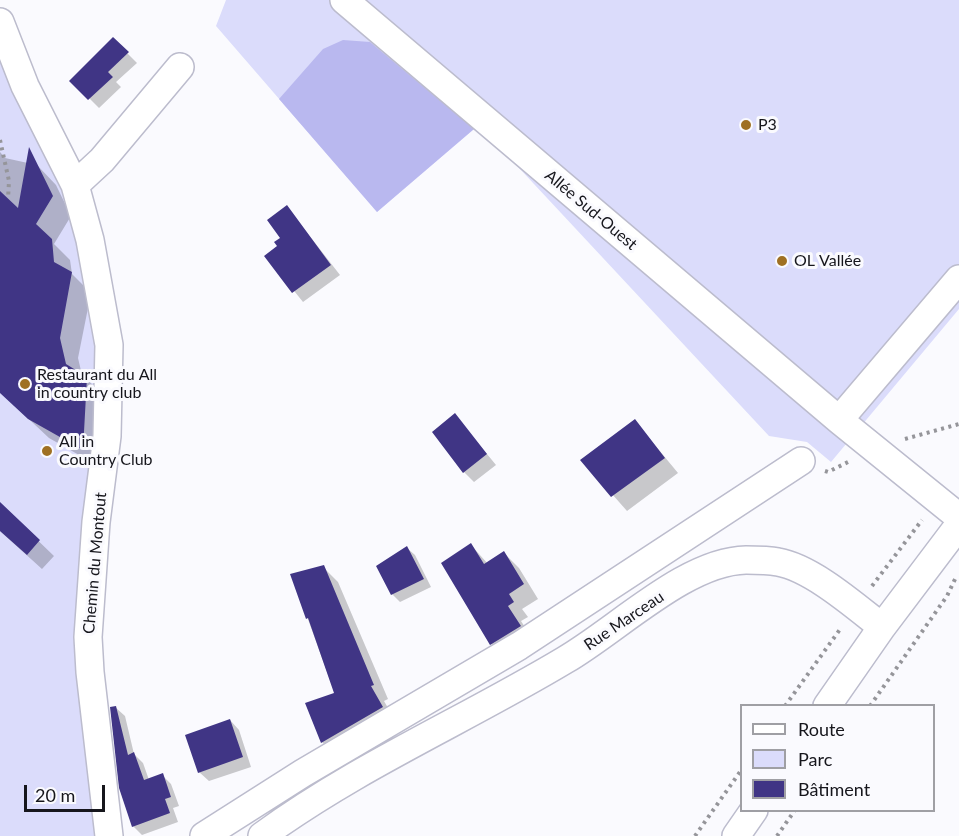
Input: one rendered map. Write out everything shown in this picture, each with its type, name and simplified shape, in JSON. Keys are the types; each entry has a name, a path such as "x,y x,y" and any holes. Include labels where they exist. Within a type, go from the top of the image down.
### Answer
{"street":[{"name":"Allée Sud-Ouest","path":"344,0 840,420 959,517"},
{"name":"Chemin du Montout","path":"0,22 25,86 75,185 90,240 109,345 107,436 96,522 88,636 109,836"},
{"path":"75,185 102,160 180,67"},
{"path":"840,420 959,279"},
{"path":"204,836 303,772 519,646 801,461"},
{"path":"828,704 959,525"},
{"name":"Rue Marceau","path":"262,836 356,776 567,660 657,598 709,566 744,560 779,562 809,575 882,627"},
{"path":"736,836 753,812"}],"path":[{"path":"0,140 9,181 8,199"},
{"path":"871,704 947,596 959,571"},
{"path":"695,836 740,770"},
{"path":"777,836 794,812"}],"green space":[{"name":"OL Vallée","path":"226,0 959,0 959,309 831,462 807,442 769,436 506,154 474,129 377,212 216,26"},
{"name":"All in Country Club","path":"0,47 64,190 92,305 101,417 97,836 0,836"}],"shaded area":[{"path":"343,40 370,42 474,129 377,212 279,99 323,49"}],"building":[{"path":"113,37 129,52 108,72 113,77 88,100 69,81"},
{"path":"29,147 53,196 36,224 52,239 54,262 72,272 60,338 66,364 87,377 83,450 28,419 0,393 0,191 18,208"},
{"path":"287,205 331,265 292,293 264,256 277,246 274,242 280,238 267,220"},
{"path":"455,413 487,454 463,473 432,432"},
{"path":"635,419 665,458 611,497 580,460"},
{"path":"0,502 40,540 27,555 0,531"},
{"path":"471,543 484,564 504,551 524,584 509,594 514,602 508,606 521,626 490,645 441,563"},
{"path":"407,546 424,579 391,595 376,566"},
{"path":"324,565 374,685 371,686 383,707 321,743 305,703 334,693 290,574"},
{"path":"116,706 128,755 134,752 144,780 163,773 171,797 165,799 170,813 132,827 119,788 110,707"},
{"path":"230,719 243,757 198,773 185,735"}],"place":[{"name":"P3","path":"746,125"},
{"name":"OL Vallée","path":"782,261"},
{"name":"Restaurant du All in country club","path":"25,384"},
{"name":"All in Country Club","path":"47,451"}]}
